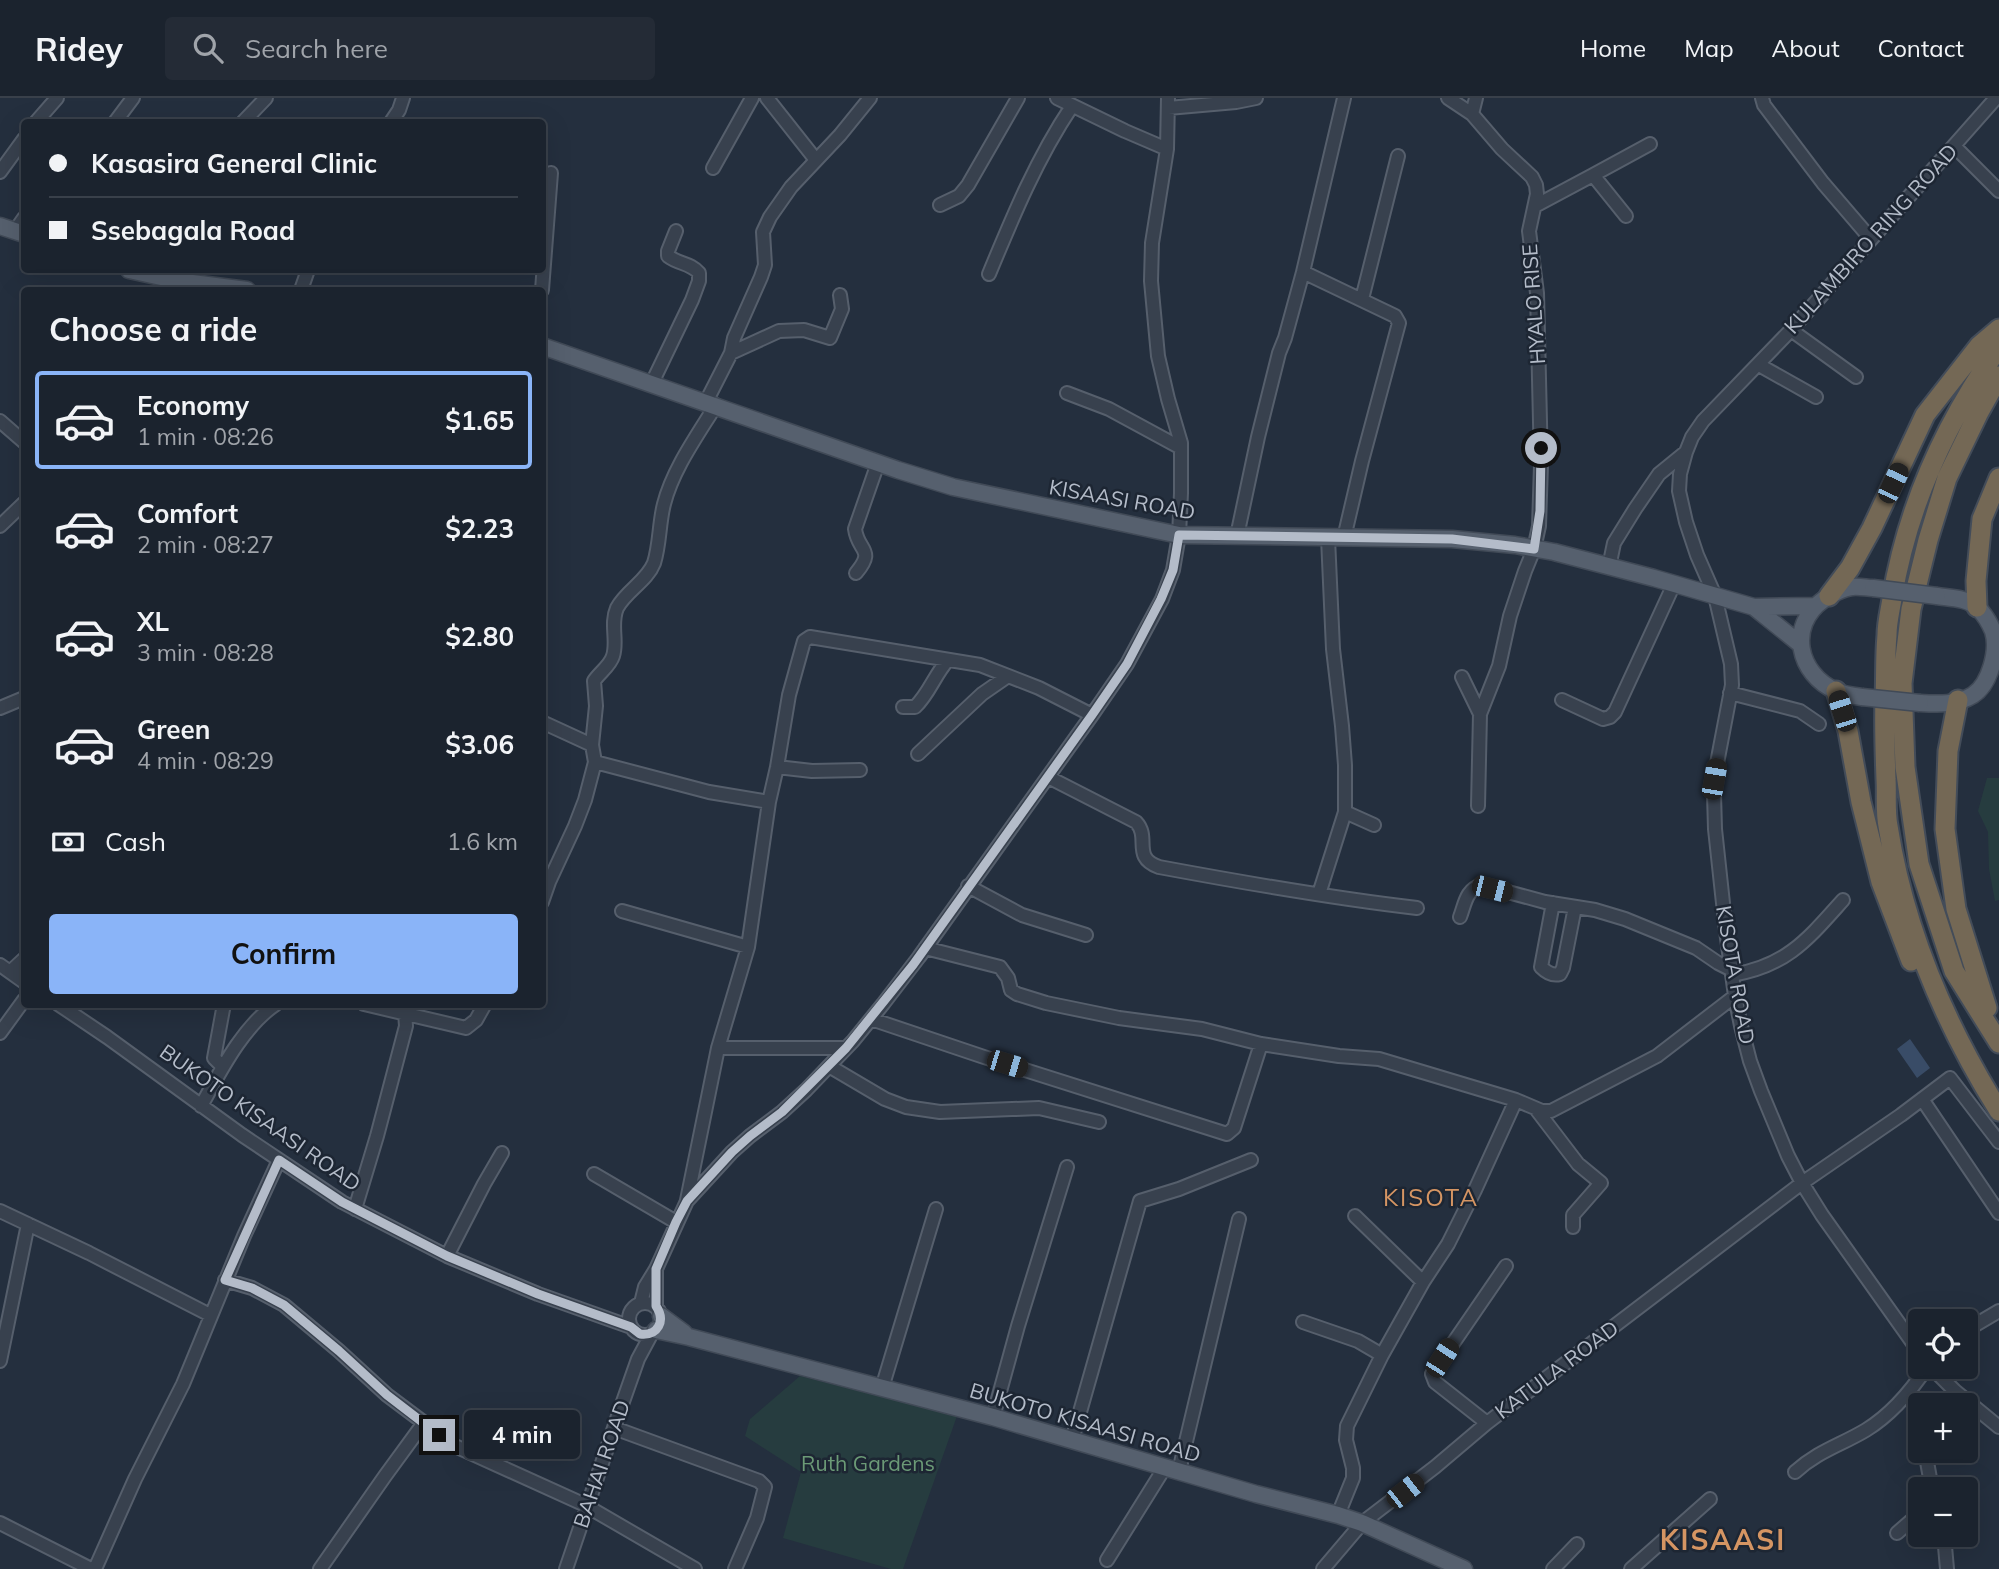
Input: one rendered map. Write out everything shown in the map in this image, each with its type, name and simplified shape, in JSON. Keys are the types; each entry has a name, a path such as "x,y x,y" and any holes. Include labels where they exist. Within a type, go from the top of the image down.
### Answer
{"highway":[{"path":"1822,601 1850,568 1872,528 1925,415 1979,346 1999,329"},
{"path":"1970,1065 1928,976 1896,871 1887,823 1887,634 1897,569 1909,520 1944,438 1964,400 1999,347"},
{"path":"1999,376 1947,478 1911,609 1902,683 1905,767 1919,864 1954,971 1999,1043"},
{"path":"1977,607 1976,581 1982,519 1999,478"},
{"path":"1836,691 1849,731 1861,802 1881,882 1908,956 1937,1019 1999,1111"},
{"path":"1958,701 1948,751 1945,829 1956,909 1983,1000 1999,1032"}],"main road":[{"path":"139,273 183,286"},
{"name":"KISAASI ROAD","path":"546,347 953,487 1179,535 1452,539 1534,549 1754,607"},
{"path":"1851,587 1962,599 1977,607 1996,633 1995,673 1974,694 1942,704 1862,697 1836,691 1811,671 1803,659 1800,644 1807,615 1822,601 1851,587"},
{"path":"1754,607 1822,601"},
{"path":"1754,607 1800,644"},
{"name":"BUKOTO KISAASI ROAD","path":"656,1321 689,1337 993,1417 1256,1494 1338,1515 1362,1523 1464,1569"}],"street":[{"path":"39,119 57,98"},
{"path":"117,119 134,98"},
{"path":"246,119 266,98"},
{"path":"393,119 403,98"},
{"path":"713,168 752,98"},
{"path":"767,98 816,160"},
{"path":"546,891 575,826 595,762 592,745 596,706 594,681 614,654 617,609 653,564 664,503 711,403 731,353 734,338 765,265 763,232 769,216 791,187 870,98"},
{"path":"940,205 959,196 968,186 1018,98"},
{"path":"1058,98 1167,149"},
{"path":"1179,535 1180,433 1168,399 1158,356 1151,281 1152,243 1167,149 1168,103 1236,102 1256,98"},
{"path":"1237,536 1258,437 1303,272 1344,98"},
{"name":"HYALO RISE","path":"1448,98 1472,114 1502,149 1532,177 1537,194 1529,231 1536,293 1541,465 1539,526 1534,549 1514,603 1499,666 1480,714"},
{"path":"1472,114 1476,98"},
{"path":"1762,98 1764,105 1823,183 1871,239"},
{"name":"KULAMBIRO RING ROAD","path":"1686,452 1692,436 1703,421 1791,330 1996,98"},
{"path":"989,274 1029,181 1072,106"},
{"path":"0,172 21,143"},
{"path":"1535,206 1650,144"},
{"path":"1954,146 1999,191"},
{"path":"1362,299 1398,156"},
{"path":"546,238 551,173"},
{"path":"1593,176 1626,216"},
{"path":"652,383 699,281 699,273 694,267 668,256 676,231"},
{"path":"1303,272 1395,316 1399,323 1336,538 1333,649 1344,752 1345,812 1319,894"},
{"path":"731,353 779,331 804,330 830,338 842,309 841,295"},
{"path":"1791,330 1856,377"},
{"path":"1759,365 1816,397"},
{"path":"1067,393 1109,409 1181,448"},
{"path":"0,421 21,439"},
{"path":"1609,567 1614,543 1635,509 1659,474 1686,452"},
{"name":"KISOTA ROAD","path":"1686,452 1679,491 1697,555 1715,596 1731,664 1730,693 1714,779 1716,841 1735,996 1751,1062 1788,1156 1802,1182 1822,1215 1908,1336"},
{"path":"856,573 866,557 855,529 878,463"},
{"path":"0,526 21,506"},
{"name":"BAHAI ROAD","path":"638,1359 629,1321 687,1201 732,1152 782,1112 846,1048 925,948 1127,664 1173,570 1179,535"},
{"path":"1562,700 1603,719 1615,712 1674,584"},
{"path":"687,1201 718,1048 748,947 769,802 789,695 801,647 807,638 980,665 1039,688 1092,715"},
{"path":"903,707 915,707 948,660"},
{"path":"918,754 982,694 1008,676"},
{"path":"1462,677 1480,714 1478,806"},
{"path":"1730,693 1800,710 1819,724"},
{"path":"0,708 21,699"},
{"path":"546,724 592,745"},
{"path":"595,762 709,792 769,802"},
{"path":"777,767 812,771 860,770"},
{"path":"1048,777 1136,822 1142,830 1143,855 1153,864 1265,886 1417,908"},
{"path":"1345,812 1374,825"},
{"path":"1460,917 1468,893 1482,885 1553,904 1595,910 1648,927 1696,948 1732,972 1754,971 1795,949 1843,900"},
{"path":"968,886 1021,915 1086,935"},
{"path":"1553,904 1541,967 1557,975 1563,968 1575,907"},
{"path":"622,911 748,947"},
{"path":"925,948 1000,967 1008,978 1011,990 1045,1003 1119,1018 1209,1031 1261,1044 1379,1059 1516,1100 1542,1111 1551,1111 1657,1056 1735,996"},
{"path":"21,961 5,969 21,980"},
{"path":"0,1033 21,1003"},
{"name":"BUKOTO KISAASI ROAD","path":"64,1008 279,1160 355,1209 447,1256 640,1334 656,1321"},
{"path":"223,1008 214,1058 223,1067"},
{"path":"201,1106 238,1045 256,1022 272,1008"},
{"path":"355,1209 406,1026 402,1010 466,1028 477,1020 483,1008"},
{"path":"872,1018 984,1057 1227,1134 1234,1128 1261,1044"},
{"path":"718,1048 846,1048"},
{"path":"829,1066 885,1099 906,1107 940,1112 1040,1108 1099,1122"},
{"name":"KATULA ROAD","path":"1323,1569 1362,1523 1487,1423 1802,1182 1950,1078 1999,1142"},
{"path":"1338,1515 1353,1478 1346,1440 1347,1426 1382,1355 1448,1244 1516,1100"},
{"path":"1922,1100 1999,1213"},
{"path":"1535,1109 1578,1164 1601,1183 1573,1215 1573,1227"},
{"path":"447,1256 502,1153"},
{"path":"0,1522 93,1569 183,1384 225,1280 279,1160"},
{"path":"1072,1440 1140,1201 1179,1189 1251,1160"},
{"path":"993,1417 1067,1167"},
{"path":"594,1174 676,1222"},
{"path":"882,1388 936,1209"},
{"path":"0,1211 210,1315"},
{"path":"1355,1216 1423,1282"},
{"path":"1107,1560 1172,1469 1239,1219"},
{"path":"0,1361 28,1224"},
{"path":"1487,1423 1435,1382 1432,1374 1506,1266"},
{"name":"BAHAI ROAD","path":"566,1569 638,1359 656,1321 656,1269"},
{"path":"225,1280 252,1288 284,1305 387,1395 468,1453 587,1507 695,1569"},
{"path":"601,1316 646,1302 656,1321"},
{"path":"1978,1323 1999,1311"},
{"path":"1303,1322 1358,1341 1382,1355"},
{"path":"1795,1472 1810,1458 1865,1430 1884,1417 1920,1379"},
{"path":"1942,1379 1999,1427"},
{"path":"320,1569 424,1424"},
{"path":"614,1428 759,1481 765,1486 757,1518 735,1569"},
{"path":"1631,1569 1710,1499"},
{"path":"1897,1533 1908,1523"},
{"path":"1553,1569 1577,1544"},
{"path":"1945,1547 1947,1569"}],"green space":[{"path":"1987,778 1999,778 1999,900 1995,901 1989,869 1988,832 1978,811"},
{"name":"Ruth Gardens","path":"800,1376 957,1416 903,1569 891,1569 783,1538 801,1472 745,1436 750,1419"}],"water":[{"path":"1910,1039 1930,1068 1917,1078 1897,1049"}],"district":[{"name":"KISOTA","path":"1431,1198"},
{"name":"KISAASI","path":"1723,1540"}],"route":[{"path":"439,1435 387,1395 284,1305 252,1288 225,1280 279,1160 342,1202 447,1256 538,1294 631,1327 640,1334 652,1333 661,1321 660,1311 656,1306 656,1269 687,1201 732,1152 806,1090 853,1041 913,965 1127,664 1149,625 1173,570 1179,535 1452,539 1534,549 1539,526 1541,448"}]}
